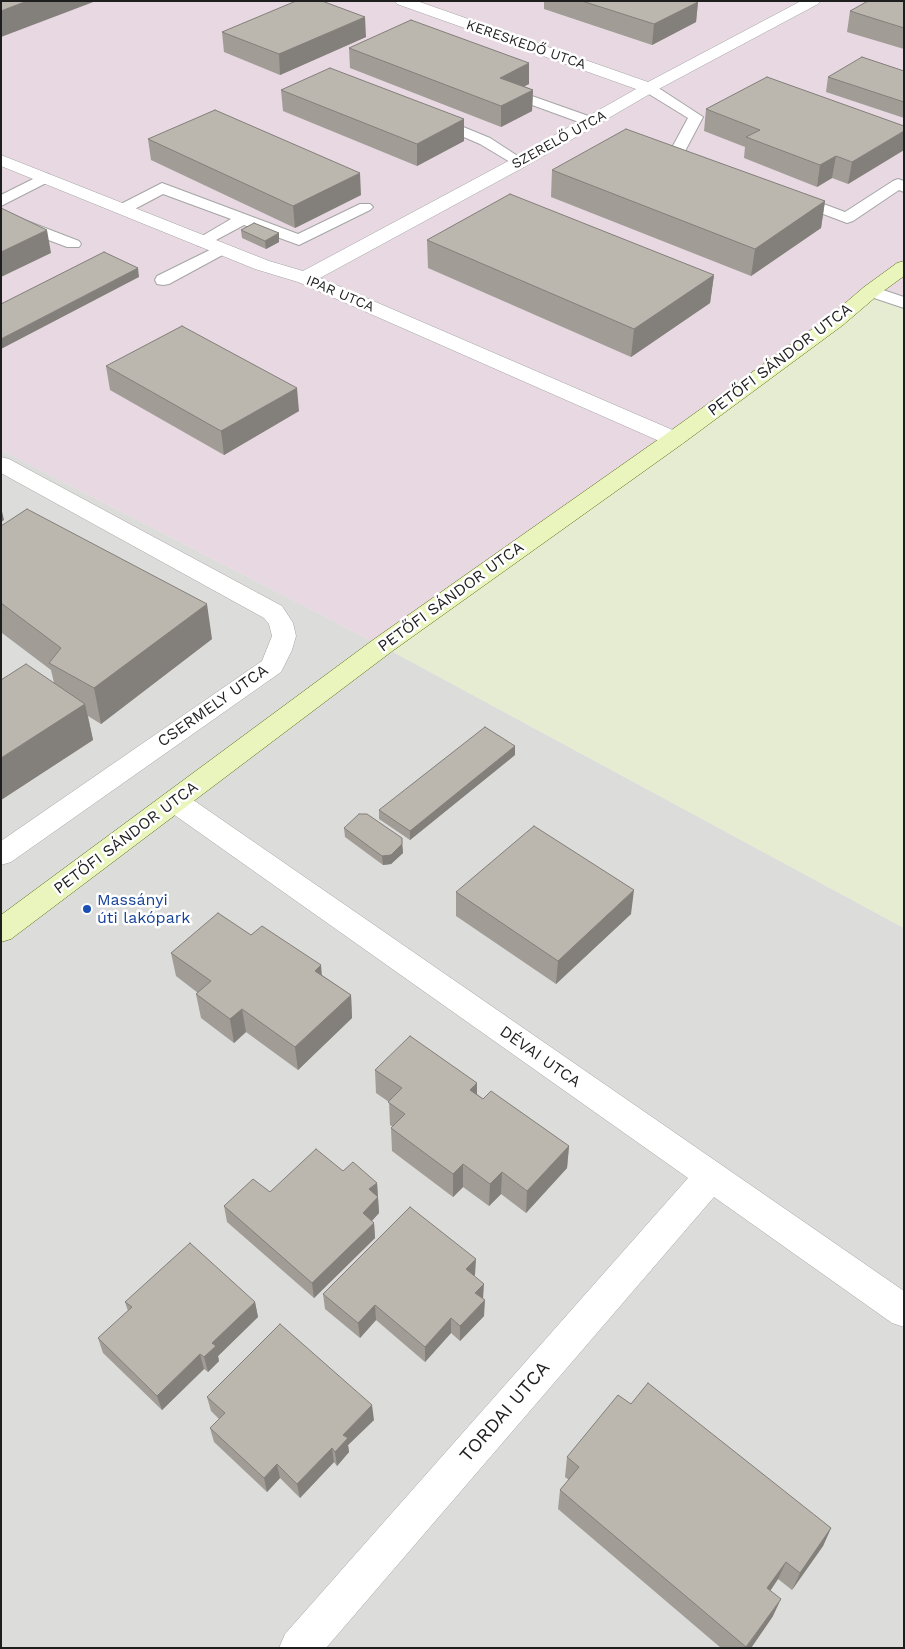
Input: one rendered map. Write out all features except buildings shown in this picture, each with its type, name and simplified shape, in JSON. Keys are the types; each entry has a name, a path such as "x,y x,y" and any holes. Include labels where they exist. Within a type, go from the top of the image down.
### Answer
{"street":[{"name":"KERESKEDŐ UTCA","path":"402,1 649,88"},
{"name":"SZERELŐ UTCA","path":"306,278 520,162 649,88 812,1"},
{"name":"IPAR UTCA","path":"1,160 222,250 262,265 306,278 674,439"},
{"name":"PETŐFI SÁNDOR UTCA","path":"1,931 176,802 382,646 674,439 836,321 871,291 904,267"},
{"name":"CSERMELY UTCA","path":"1,464 273,612 281,623 284,636 272,666 1,855"},
{"name":"DÉVAI UTCA","path":"176,802 904,1312"},
{"name":"TORDAI UTCA","path":"299,1648 711,1176"}],"lane":[{"path":"649,88 696,117 675,155 712,168"},
{"path":"529,99 592,122"},
{"path":"418,112 485,141 520,162"},
{"path":"1,201 45,178"},
{"path":"784,194 847,218 898,184 904,187"},
{"path":"123,209 162,188 241,220 299,240 365,207"},
{"path":"1,216 73,244"},
{"path":"203,242 241,220"},
{"path":"163,280 222,250"},
{"path":"871,291 904,303"}],"shaded area":[{"path":"1,1 904,1 904,303 382,646 1,450"},
{"path":"1,450 382,646 904,928 904,1648 1,1648"}],"green space":[{"path":"871,291 904,303 904,928 382,646"}],"place":[{"name":"Massányi úti lakópark","path":"87,909"}]}
